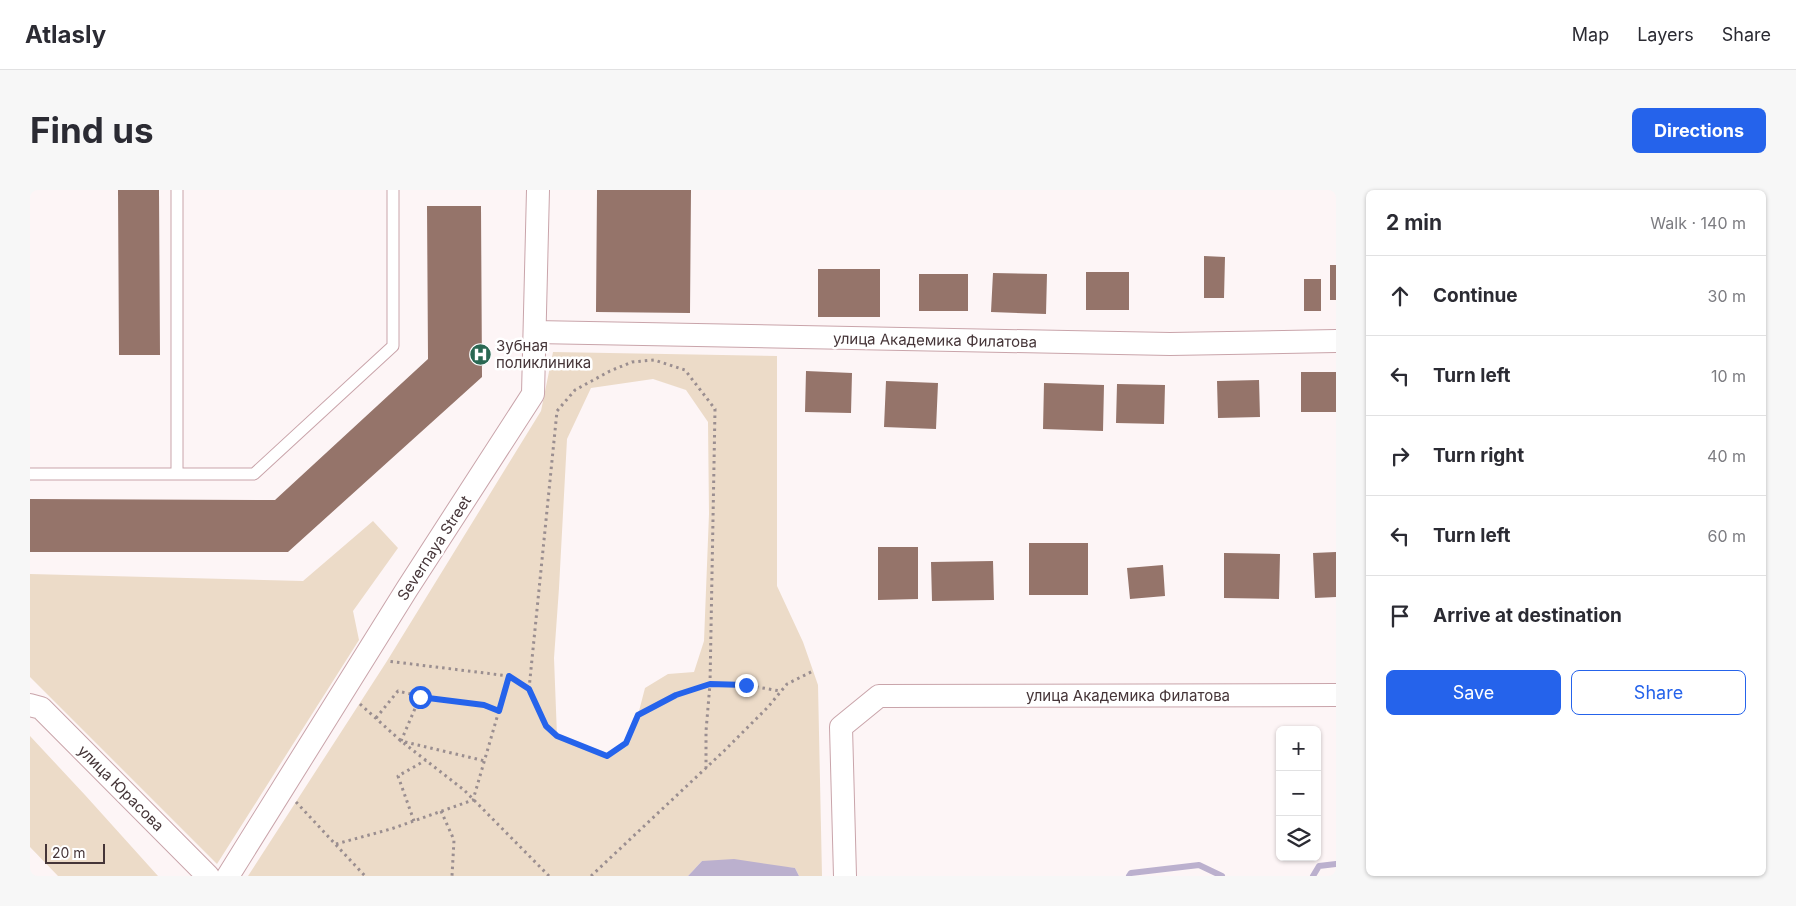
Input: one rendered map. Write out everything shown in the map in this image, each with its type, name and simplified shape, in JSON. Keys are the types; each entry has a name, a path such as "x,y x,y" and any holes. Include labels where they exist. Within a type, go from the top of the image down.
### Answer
{"street":[{"name":"Severnaya Street","path":"228,876 407,589 533,394 538,190"},
{"name":"улица Академика Филатова","path":"535,332 1170,344 1336,341"},
{"name":"улица Академика Филатова","path":"845,876 841,727 879,696 1336,695"},
{"name":"улица Юрасова","path":"30,706 41,708 208,876"}],"lane":[{"path":"177,190 177,474"},
{"path":"30,474 254,474 393,346 393,190"}],"path":[{"path":"706,768 706,731 710,684 714,409 685,370 654,360 632,362 610,371 575,390 558,411 529,689 546,726 557,736 607,756 626,743 638,715 676,695 710,684 746,685 780,691"},
{"path":"387,661 509,676 529,689"},
{"path":"591,876 706,768 768,707 787,684 813,671"},
{"path":"473,800 509,676"},
{"path":"376,718 398,691 420,697 484,705 499,711"},
{"path":"401,741 420,697"},
{"path":"360,704 401,741 464,790 549,876"},
{"path":"401,741 484,761"},
{"path":"414,821 398,776 426,760"},
{"path":"336,844 391,829 473,800"},
{"path":"296,802 365,876"},
{"path":"441,811 454,840 452,876"}],"shaded area":[{"path":"553,352 777,356 777,586 803,642 818,685 822,876 799,876 795,868 702,861 688,876 248,876 387,661 541,411","holes":["653,379 686,390 708,422 709,514 704,641 694,672 668,674 645,688 638,715 626,743 607,756 557,736 554,658 567,439 591,388"]},
{"path":"373,521 398,548 353,611 359,640 217,864 30,677 30,574 303,581"},
{"path":"30,736 158,876 58,876 30,847"},
{"path":"734,859 795,868 799,876 688,876 702,861"}],"building":[{"path":"118,190 159,190 160,355 119,355"},
{"path":"597,190 691,190 690,313 596,312"},
{"path":"427,206 481,206 482,377 288,552 30,552 30,499 275,500 428,359"},
{"path":"1204,256 1225,257 1224,298 1204,298"},
{"path":"1330,265 1336,265 1336,300 1330,300"},
{"path":"818,269 880,269 880,317 818,317"},
{"path":"1086,272 1129,272 1129,310 1086,310"},
{"path":"993,273 1047,274 1046,314 991,312"},
{"path":"919,274 968,274 968,311 919,311"},
{"path":"1304,279 1321,279 1321,311 1304,311"},
{"path":"806,371 852,373 851,413 805,412"},
{"path":"1301,372 1336,372 1336,412 1301,412"},
{"path":"1259,380 1260,417 1218,418 1217,381"},
{"path":"886,381 938,383 936,429 884,427"},
{"path":"1044,383 1104,385 1103,431 1043,429"},
{"path":"1117,384 1165,385 1164,424 1116,423"},
{"path":"1029,543 1088,543 1088,595 1029,595"},
{"path":"878,547 918,547 918,599 878,600"},
{"path":"1336,552 1336,597 1315,598 1313,553"},
{"path":"1224,553 1280,554 1279,599 1224,598"},
{"path":"993,561 994,600 932,601 931,562"},
{"path":"1163,565 1165,596 1130,599 1127,568"}],"waterway":[{"path":"1313,876 1319,866 1336,864"},
{"path":"1129,876 1131,873 1199,865 1222,876"}],"place":[{"name":"Зубная поликлиника","path":"480,354"}],"route":[{"path":"420,697 484,705 499,711 509,676 529,689 546,726 557,736 607,756 626,743 638,715 676,695 710,684 746,685"}]}
